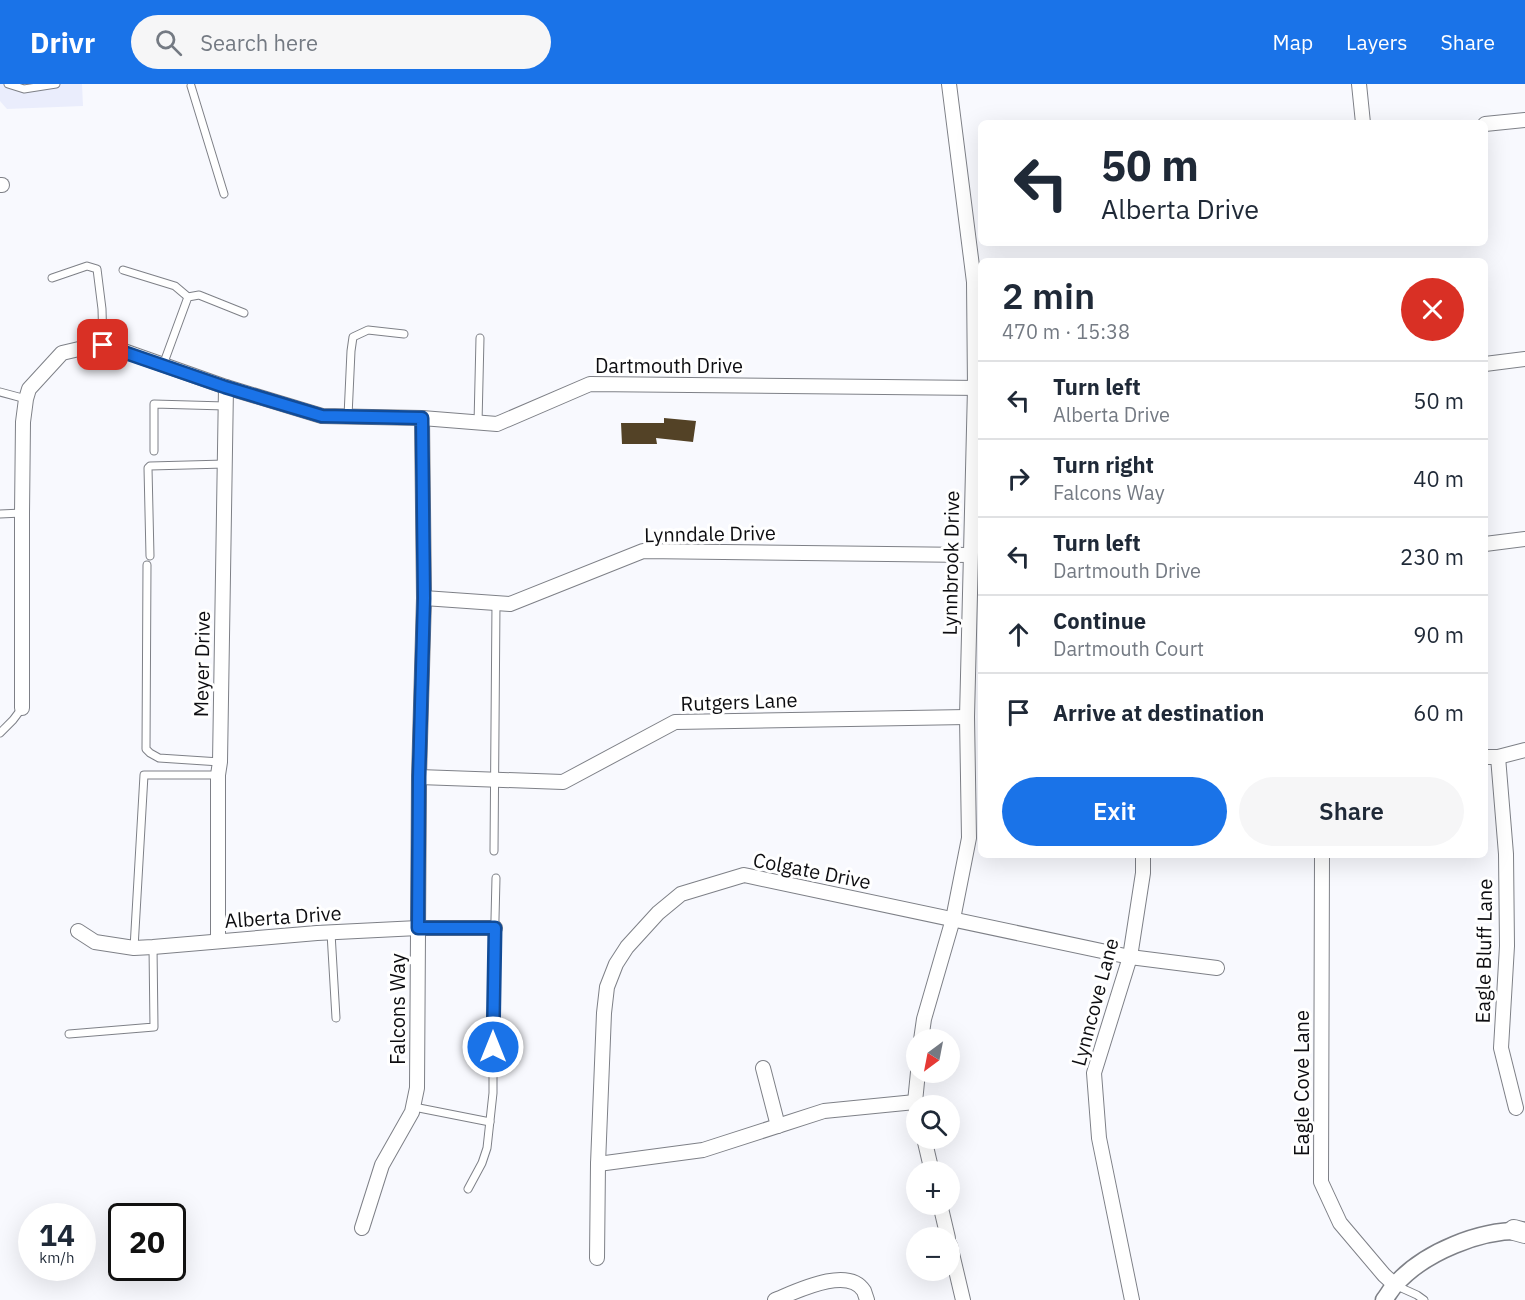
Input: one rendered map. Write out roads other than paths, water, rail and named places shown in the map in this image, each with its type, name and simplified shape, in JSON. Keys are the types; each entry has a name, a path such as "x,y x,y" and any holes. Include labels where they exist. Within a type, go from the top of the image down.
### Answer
{"street":[{"name":"Lynnbrook Drive","path":"923,1029 953,919 969,838 967,717 970,555 978,388 974,282 949,84"},
{"path":"1359,84 1363,120"},
{"path":"1488,124 1525,120"},
{"name":"Dartmouth Drive","path":"103,345 225,387 322,416 422,418 497,424 590,384 978,388"},
{"path":"22,708 21,513 23,422 26,399 29,389 62,353 103,345"},
{"path":"1488,363 1525,359"},
{"name":"Meyer Drive","path":"218,941 225,387"},
{"name":"Falcons Way","path":"362,1228 382,1165 412,1112 417,1088 419,777 424,598 422,418"},
{"path":"1488,544 1525,539"},
{"name":"Lynndale Drive","path":"424,598 510,604 643,551 970,555"},
{"name":"Rutgers Lane","path":"419,777 563,782 675,722 967,717"},
{"path":"1491,757 1525,750"},
{"name":"Eagle Bluff Lane","path":"1491,757 1506,854 1507,946 1501,1048 1515,1108"},
{"name":"Lynncove Lane","path":"1132,1300 1099,1138 1094,1073 1130,957 1143,873 1143,858"},
{"name":"Eagle Cove Lane","path":"1322,858 1321,1182 1340,1223 1395,1285"},
{"name":"Colgate Drive","path":"597,1258 598,1164 607,987 616,964 627,947 658,913 681,894 744,875 1130,957 1217,968"},
{"name":"Alberta Drive","path":"78,931 95,942 134,948 418,928 495,928"},
{"path":"763,1068 778,1126"},
{"path":"598,1164 703,1150 824,1111 906,1106"},
{"path":"1384,1300 1395,1285 1414,1267 1438,1252 1491,1234 1521,1231"},
{"path":"775,1300 812,1285 832,1280 852,1282 863,1289 867,1300"},
{"path":"959,1281 963,1300"}],"lane":[{"path":"8,84 24,88 57,84"},
{"path":"191,86 224,194"},
{"path":"52,278 87,266 97,269 102,309 103,345"},
{"path":"123,270 175,286 188,297"},
{"path":"188,297 199,295 244,314"},
{"path":"163,365 188,297"},
{"path":"348,416 353,338 368,330 404,333"},
{"path":"478,423 480,338"},
{"path":"0,392 26,399"},
{"path":"154,451 154,404 225,406"},
{"path":"150,556 148,468 150,466 225,464"},
{"path":"0,514 21,513"},
{"path":"147,565 147,749 159,758 219,769"},
{"path":"494,851 496,603"},
{"path":"0,733 22,708"},
{"path":"134,948 144,775 219,769"},
{"path":"468,1189 487,1148 493,1093 496,878"},
{"path":"331,933 336,1018"},
{"path":"69,1034 154,1027 153,947"},
{"path":"414,1107 490,1122"},
{"path":"1395,1285 1424,1300"}]}
